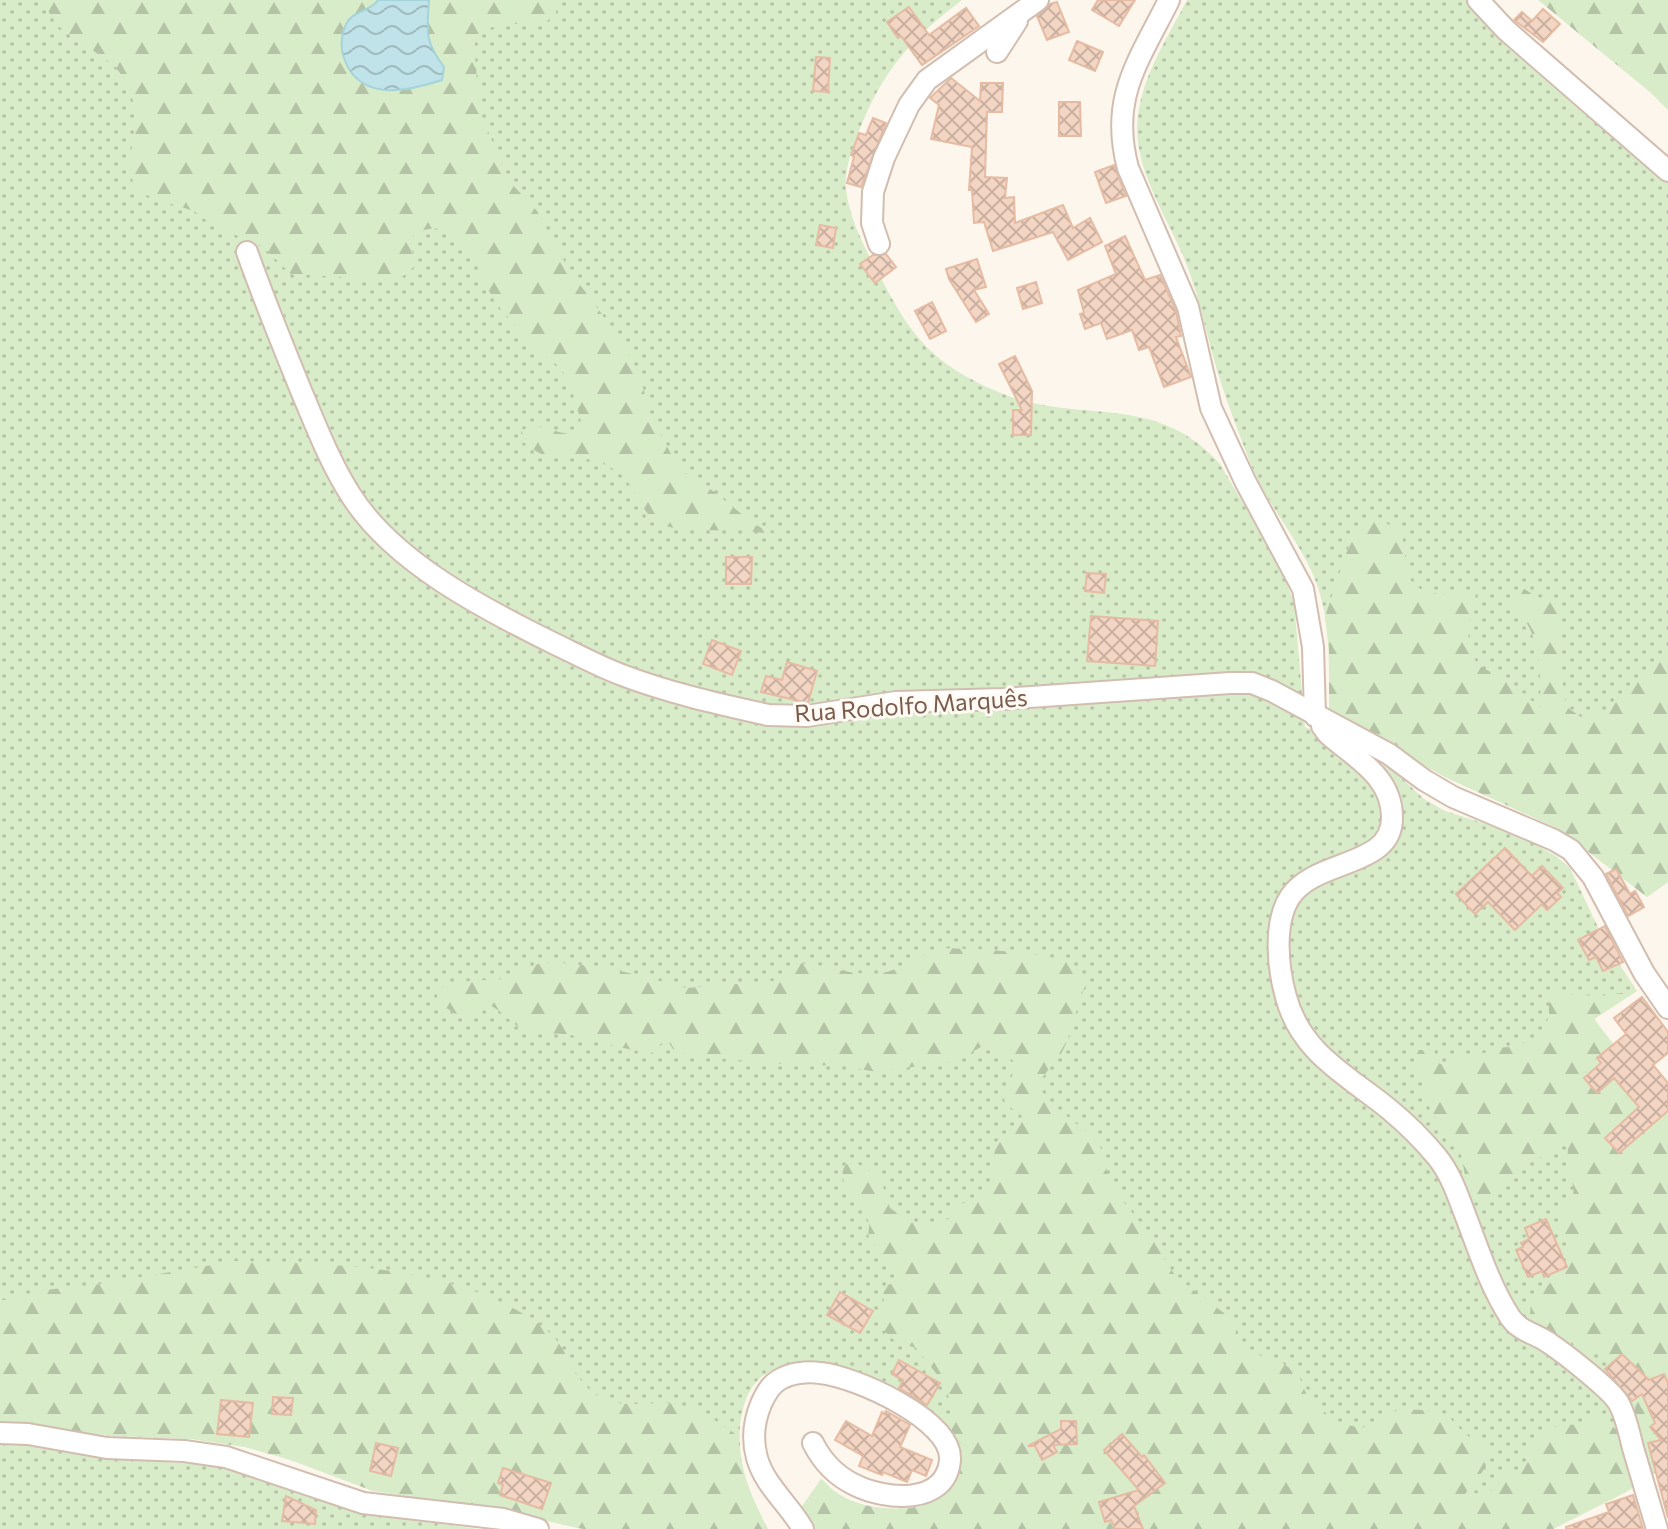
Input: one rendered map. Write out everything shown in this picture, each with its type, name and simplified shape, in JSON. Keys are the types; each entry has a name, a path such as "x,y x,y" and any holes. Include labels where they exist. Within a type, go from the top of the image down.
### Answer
{"street":[{"path":"1169,0 1126,93 1120,121 1128,168 1188,307 1211,408 1245,481 1303,589 1313,647 1315,716 1328,734 1379,776 1392,810 1389,838 1380,847 1367,855 1324,869 1300,885 1289,897 1280,937 1286,996 1293,1017 1315,1052 1390,1110 1440,1160 1454,1185 1492,1281 1517,1327 1547,1341 1618,1402 1657,1529"},
{"path":"1478,0 1517,41 1668,171"},
{"path":"997,52 1031,5"},
{"path":"879,244 872,223 876,179 909,105 927,80 1031,5"},
{"name":"Rua Rodolfo Marquês","path":"247,252 275,329 321,438 336,470 365,516 382,534 446,586 536,634 619,674 722,704 787,716 824,715 896,702 1003,699 1241,683 1263,687 1389,754 1453,797 1571,850 1593,877 1644,973 1668,1008"},
{"path":"803,1529 767,1480 754,1443 758,1412 770,1388 778,1380 791,1375 822,1373 866,1387 894,1400 938,1432 950,1457 941,1483 931,1491 900,1496 856,1486 828,1466 813,1443"},
{"path":"0,1433 28,1434 107,1448 184,1451 226,1457 363,1503 474,1514 538,1529"}],"green space":[{"path":"0,0 962,0 900,57 878,90 859,131 847,167 846,190 851,214 865,248 915,333 956,370 996,391 1026,401 1141,417 1168,426 1194,441 1220,464 1280,566 1294,602 1305,727 1395,772 1424,799 1445,811 1512,832 1556,856 1570,868 1605,942 1637,991 1594,1019 1668,1115 1668,1464 1626,1492 1553,1529 813,1529 821,1479 837,1493 876,1507 903,1509 939,1499 954,1479 947,1431 817,1370 802,1366 781,1367 765,1374 754,1386 741,1418 741,1455 746,1480 768,1529 583,1529 485,1507 373,1491 291,1460 245,1447 192,1439 113,1436 0,1424"},
{"path":"34,0 556,0 556,14 543,24 508,24 480,30 474,46 480,112 509,181 537,211 569,270 624,344 640,376 650,414 679,469 754,524 774,534 682,529 661,524 646,512 622,476 604,464 546,456 523,442 521,431 532,425 564,433 584,431 572,391 560,368 541,353 500,308 468,251 459,239 447,231 432,229 414,234 412,247 415,265 407,274 394,280 291,274 262,246 214,226 194,211 152,198 135,188 128,165 138,120 129,86 115,66 58,26 45,6"},
{"path":"1187,0 1467,0 1546,78 1668,182 1668,882 1647,897 1559,829 1445,777 1329,713 1328,640 1318,587 1304,556 1262,489 1249,460 1222,386 1190,274 1152,189 1140,152 1138,116 1145,85"},
{"path":"1538,0 1668,0 1668,110 1651,93"},
{"path":"1369,522 1396,529 1402,537 1407,570 1419,588 1439,594 1476,594 1468,632 1475,660 1507,680 1540,707 1536,646 1529,627 1512,602 1522,587 1558,605 1561,612 1559,641 1564,696 1568,708 1581,717 1597,713 1620,700 1645,673 1668,656 1668,882 1647,897 1559,829 1445,777 1329,713 1329,647 1325,617 1355,532"},
{"path":"941,948 1032,954 1066,962 1081,970 1087,983 1067,1042 1039,1087 1052,1104 1099,1142 1110,1182 1151,1236 1176,1277 1224,1313 1250,1352 1283,1363 1299,1376 1309,1401 1338,1422 1360,1428 1375,1425 1404,1409 1439,1411 1448,1416 1465,1434 1483,1445 1489,1454 1485,1468 1465,1494 1486,1493 1498,1488 1499,1474 1503,1470 1523,1470 1535,1438 1557,1426 1578,1424 1599,1416 1617,1430 1624,1430 1633,1416 1636,1401 1624,1374 1612,1362 1554,1337 1530,1317 1534,1301 1570,1257 1558,1221 1573,1192 1568,1166 1568,1139 1525,1166 1495,1195 1473,1200 1457,1145 1430,1109 1416,1068 1416,1055 1419,1050 1434,1050 1438,1063 1444,1065 1460,1056 1472,1057 1530,1040 1543,1031 1552,993 1599,996 1637,991 1594,1019 1668,1115 1668,1464 1626,1492 1553,1529 813,1529 800,1509 821,1479 851,1500 889,1509 928,1504 946,1493 954,1480 947,1431 955,1414 943,1382 916,1348 896,1342 879,1326 884,1305 883,1288 896,1281 898,1271 869,1238 868,1220 845,1184 843,1169 848,1163 856,1163 880,1177 890,1208 909,1222 926,1225 949,1219 953,1208 982,1192 993,1171 996,1142 1021,1122 1022,1116 1011,1108 1003,1095 1017,1063 986,1044 947,1062 877,1072 843,1066 765,1063 684,1054 673,1049 665,1037 655,1053 644,1052 570,1035 528,1030 491,1006 475,1016 462,1018 437,1002 437,990 452,982 502,979 538,964 553,962 609,968 687,988 773,981 783,977 797,963 878,974 897,969"},
{"path":"236,1261 385,1270 457,1285 492,1298 529,1317 548,1331 593,1393 626,1404 667,1403 686,1407 714,1419 738,1436 748,1484 768,1529 583,1529 485,1507 373,1491 291,1460 245,1447 192,1439 105,1435 0,1424 0,1301 44,1290 94,1285"},
{"path":"0,1444 117,1458 220,1466 376,1515 479,1529 0,1529"}],"water":[{"path":"378,0 429,0 428,35 444,67 442,80 414,88 385,90 361,82 351,72 342,49 344,30 354,15"}],"building":[{"path":"1098,0 1135,0 1119,26 1092,10"},
{"path":"1057,2 1069,32 1047,40 1037,16"},
{"path":"909,7 929,35 966,8 979,26 922,65 887,22"},
{"path":"1543,9 1560,24 1543,42 1514,20 1522,12 1532,21"},
{"path":"1077,41 1103,52 1095,71 1069,60"},
{"path":"816,57 830,58 828,92 813,91"},
{"path":"951,78 980,101 981,83 1003,83 1002,112 987,112 985,177 1007,178 1005,198 1014,197 1015,223 1063,205 1073,228 1090,218 1102,242 1068,260 1053,232 993,251 984,222 974,223 972,190 969,190 972,147 931,139 939,105 930,98"},
{"path":"1059,102 1080,102 1081,136 1059,136"},
{"path":"873,118 886,123 861,187 847,183 854,157 851,155 859,133 866,135"},
{"path":"1114,165 1126,196 1106,203 1095,172"},
{"path":"820,225 836,228 833,248 816,245"},
{"path":"1125,236 1145,280 1160,275 1176,311 1181,336 1176,337 1191,377 1164,387 1149,347 1139,350 1132,330 1107,339 1101,323 1085,329 1080,314 1084,313 1078,290 1116,274 1105,246"},
{"path":"886,254 896,267 875,283 860,264 873,255"},
{"path":"977,259 986,287 974,290 989,314 976,322 946,269"},
{"path":"1036,282 1042,303 1023,309 1017,288"},
{"path":"932,302 946,331 930,339 915,311"},
{"path":"1015,356 1032,391 1031,435 1013,435 1013,410 1022,410 999,364"},
{"path":"726,557 752,557 751,584 726,584"},
{"path":"1087,573 1106,574 1104,593 1085,591"},
{"path":"1091,616 1158,621 1155,666 1087,661"},
{"path":"712,640 741,651 732,675 703,664"},
{"path":"787,662 817,671 808,703 761,692 766,676 782,680"},
{"path":"1505,848 1532,876 1542,866 1563,888 1557,893 1561,897 1547,910 1542,904 1515,930 1488,902 1475,914 1456,894"},
{"path":"1616,869 1630,894 1635,891 1644,907 1628,916 1606,874"},
{"path":"1605,926 1623,962 1603,971 1596,957 1589,960 1578,940"},
{"path":"1642,997 1668,1032 1668,1053 1653,1065 1668,1083 1668,1111 1619,1153 1605,1138 1639,1107 1614,1078 1597,1093 1584,1078 1601,1063 1597,1058 1626,1034 1614,1018"},
{"path":"1546,1219 1567,1267 1544,1277 1542,1271 1528,1277 1516,1250 1529,1239 1525,1228"},
{"path":"840,1292 873,1311 860,1333 827,1315"},
{"path":"1622,1354 1649,1380 1664,1374 1668,1383 1668,1518 1648,1443 1661,1440 1650,1427 1655,1423 1642,1394 1632,1401 1605,1369"},
{"path":"899,1360 940,1383 927,1405 899,1388 903,1380 892,1374"},
{"path":"273,1397 293,1398 291,1415 272,1414"},
{"path":"221,1400 253,1403 249,1437 217,1434"},
{"path":"886,1411 910,1425 900,1447 932,1460 926,1476 912,1470 907,1482 859,1466 863,1456 835,1440 846,1421 872,1436 882,1412 884,1414"},
{"path":"1061,1421 1076,1421 1077,1444 1053,1445 1057,1452 1042,1460 1035,1446 1028,1446 1061,1429"},
{"path":"1122,1434 1142,1457 1144,1455 1165,1483 1134,1506 1143,1529 1115,1529 1111,1520 1105,1522 1099,1502 1139,1490 1104,1450"},
{"path":"376,1443 398,1448 391,1476 370,1471"},
{"path":"503,1468 551,1483 542,1509 500,1495 503,1485 498,1483"},
{"path":"1633,1495 1643,1529 1566,1529 1609,1512 1606,1504"},
{"path":"286,1496 316,1510 315,1524 282,1521"}]}
